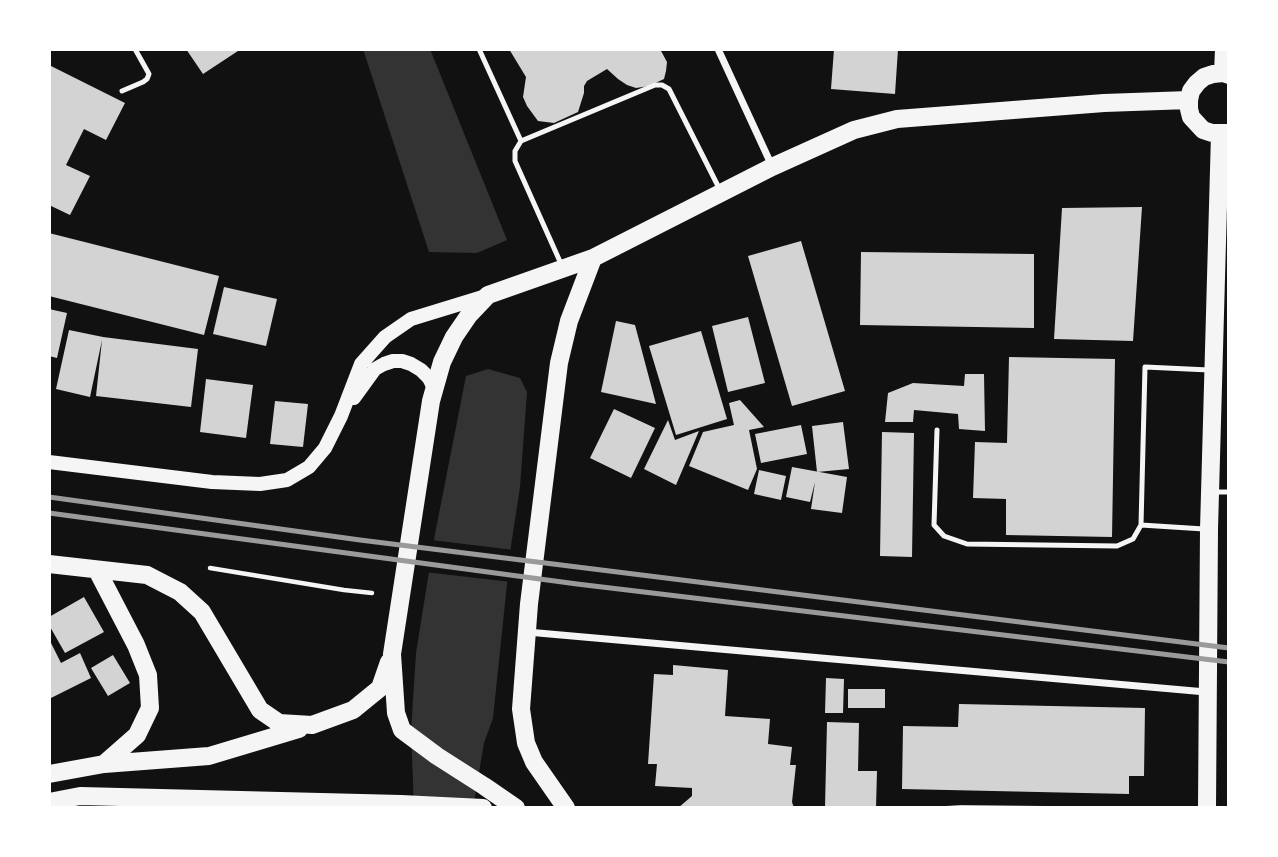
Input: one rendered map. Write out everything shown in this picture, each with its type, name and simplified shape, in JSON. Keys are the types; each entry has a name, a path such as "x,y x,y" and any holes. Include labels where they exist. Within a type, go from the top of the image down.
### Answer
{"main road":[{"path":"1207,808 1209,529 1220,492 1214,370 1223,237 1225,134 1203,130 1196,124 1189,109 1189,100 1191,91 1204,77 1226,74 1224,49"},
{"path":"49,462 212,482 260,484 287,480 309,467 325,448 341,416 361,364 385,337 411,318 488,295 593,258 772,167 854,130 897,119 1104,103 1189,100"},
{"path":"566,808 534,762 526,743 521,709 526,631 559,363 569,321 593,258"},
{"path":"49,774 104,764 209,755 353,710 380,688 392,654 434,388 454,337 469,315 488,295"},
{"path":"341,416 375,369 393,361 402,361 421,370 434,388"},
{"path":"49,564 147,575 180,592 202,612 260,710 279,723 312,725"},
{"path":"97,570 136,645 148,675 150,708 137,735 104,764"},
{"path":"392,654 396,713 402,730 516,808"},
{"path":"49,802 80,796 483,808"}],"street":[{"path":"718,49 772,167"},
{"path":"526,631 1209,692"}],"lane":[{"path":"122,91 143,82 149,74 135,49"},
{"path":"478,49 521,141"},
{"path":"563,269 515,161 515,151 521,141 655,85 662,85 669,89 722,193"},
{"path":"937,430 934,525 944,536 967,544 1117,546 1133,539 1141,525 1145,368 1214,370"},
{"path":"1141,525 1209,529"}],"path":[{"path":"210,568 372,593"}],"shaded area":[{"path":"363,49 430,49 507,240 477,253 429,252"},
{"path":"488,369 520,378 527,392 520,487 493,718 484,743 473,808 414,808 411,731 416,653 435,534 466,376"}],"pier":[{"path":"431,540 514,550 511,582 425,572"}],"building":[{"path":"186,49 241,49 203,74"},
{"path":"509,49 660,49 667,62 666,71 664,79 636,88 627,85 607,69 587,81 578,112 554,123 538,121 523,97 526,77"},
{"path":"834,49 898,49 895,94 831,89"},
{"path":"49,65 125,103 106,140 84,129 66,165 90,176 70,215 49,205"},
{"path":"1142,207 1133,341 1054,339 1062,208"},
{"path":"49,233 219,276 204,335 49,296"},
{"path":"801,241 845,391 792,406 748,256"},
{"path":"861,252 1034,254 1034,328 860,325"},
{"path":"224,287 277,299 266,346 213,334"},
{"path":"49,309 67,313 57,358 49,356"},
{"path":"748,317 765,383 728,392 712,326"},
{"path":"616,321 635,325 656,404 601,392"},
{"path":"69,330 198,349 191,407 96,396 102,340 90,397 56,389"},
{"path":"701,331 727,419 676,435 649,346"},
{"path":"1009,357 1115,359 1112,537 1006,535 1006,499 973,498 975,442 1007,443"},
{"path":"965,374 984,374 985,431 959,429 958,414 914,410 913,422 885,422 888,393 913,383 964,386"},
{"path":"206,379 253,385 246,438 200,432"},
{"path":"740,400 764,427 749,430 757,469 748,490 689,466 703,432 734,425 729,403"},
{"path":"275,401 308,404 303,447 270,444"},
{"path":"614,409 655,428 631,478 590,458"},
{"path":"668,420 675,440 699,431 676,485 644,469"},
{"path":"843,422 849,469 817,472 812,426"},
{"path":"801,425 807,454 761,463 755,434"},
{"path":"882,432 914,433 912,557 880,556"},
{"path":"792,467 847,477 842,513 811,509 815,482 810,502 786,497"},
{"path":"759,470 786,476 781,500 754,494"},
{"path":"84,597 104,632 65,653 49,625 49,617"},
{"path":"49,639 61,663 80,653 91,678 49,699"},
{"path":"113,655 130,683 108,696 91,668"},
{"path":"673,665 728,670 725,716 770,719 768,744 792,747 790,765 796,765 792,802 794,808 678,808 692,796 692,788 655,786 657,764 648,764 654,674 673,675"},
{"path":"826,678 844,679 843,713 825,713"},
{"path":"848,689 885,689 885,708 848,708"},
{"path":"959,704 1145,708 1144,776 1129,776 1129,794 902,789 903,726 958,727"},
{"path":"827,722 859,723 858,771 877,771 876,808 825,807"},
{"path":"961,805 1045,806 1045,808 946,808"}],"railway":[{"path":"49,497 360,540 1229,648"},
{"path":"49,513 577,584 1229,662"}]}
